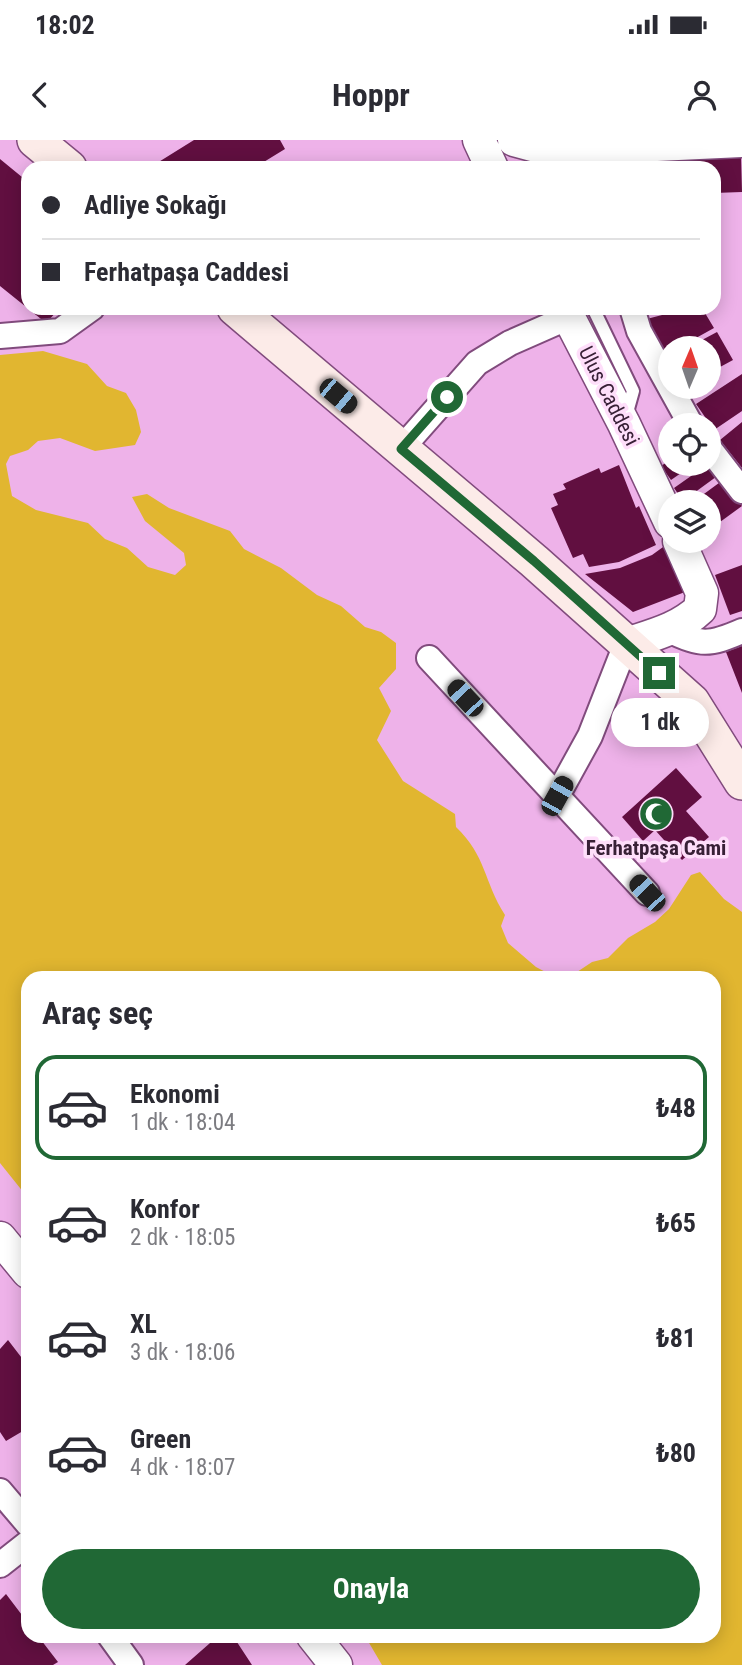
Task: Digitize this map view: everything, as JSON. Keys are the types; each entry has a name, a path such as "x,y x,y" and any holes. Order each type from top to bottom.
{"main road":[{"path":"243,315 692,702 742,782"}],"street":[{"path":"479,140 489,161"},
{"path":"514,140 551,150 600,153 742,141"},
{"path":"0,336 60,331 82,315"},
{"path":"401,449 477,363 567,315"},
{"name":"Ulus Caddesi","path":"577,315 658,496"},
{"path":"634,315 639,331 684,413"},
{"path":"721,464 742,491"},
{"path":"557,796 590,736 626,644 669,630 687,621 700,609 702,593 684,553"},
{"path":"669,630 693,643 709,643 742,631"},
{"path":"429,658 647,893"},
{"path":"0,1238 21,1264"},
{"path":"0,1491 21,1516"},
{"path":"0,1565 21,1548"},
{"path":"115,1643 131,1665"},
{"path":"318,1643 335,1665"}],"shaded area":[{"path":"43,351 87,364 107,386 126,393 136,410 141,432 135,445 95,451 60,438 38,441 28,450 10,456 6,464 12,496 36,510 88,523 105,539 127,548 148,567 175,575 186,565 184,553 145,521 132,497 147,494 169,508 230,531 244,549 281,568 317,595 341,606 365,627 381,632 396,643 396,669 379,688 391,711 377,740 403,781 455,814 456,827 474,848 505,915 501,926 508,943 544,971 21,971 21,1189 0,1163 0,355"},
{"path":"700,872 724,899 742,912 742,1665 382,1665 369,1643 721,1643 721,971 578,971 592,962 608,958 628,938 655,922 669,909 691,875"}],"building":[{"path":"194,140 280,140 285,149 265,161 160,161"},
{"path":"674,153 676,161 635,161"},
{"path":"741,153 742,192 721,193 721,161 683,161 682,156"},
{"path":"0,159 21,176 21,303 0,286"},
{"path":"36,315 53,315 46,323"},
{"path":"662,315 706,315 714,328 700,336 658,336 658,348 639,321"},
{"path":"721,339 733,360 721,366"},
{"path":"742,374 742,411 721,425 721,413 702,413 696,404 704,399 721,399 721,388"},
{"path":"742,422 742,468 721,441"},
{"path":"619,465 636,508 639,506 656,545 619,562 589,567 583,554 573,558 551,508 558,505 553,494 566,489 563,484 599,468 601,473"},
{"path":"691,476 717,476 698,490 674,488"},
{"path":"723,480 742,506 721,521 721,490 709,490"},
{"path":"658,551 658,553 673,553 685,592 633,612 585,574 620,568"},
{"path":"742,565 742,611 730,615 715,575"},
{"path":"742,646 742,693 726,652"},
{"name":"Ferhatpaşa Cami","path":"676,768 702,797 686,811 709,837 682,860 655,830 643,841 622,817"},
{"path":"8,1340 21,1357 21,1432 6,1441 0,1432 0,1349"},
{"path":"6,1594 21,1614 21,1643 43,1643 58,1662 53,1665 0,1665 0,1600"},
{"path":"210,1643 238,1643 252,1665 185,1665"}],"place":[{"name":"Ferhatpaşa Cami","path":"656,814"}],"route":[{"path":"447,397 401,449 534,561 659,673"}]}
